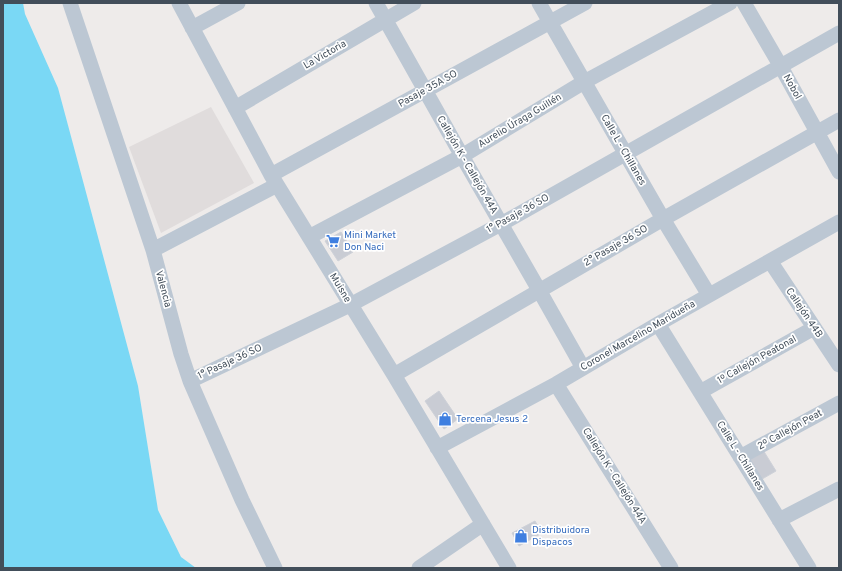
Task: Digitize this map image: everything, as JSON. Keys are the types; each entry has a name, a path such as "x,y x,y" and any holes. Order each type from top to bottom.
{"street":[{"name":"Valencia","path":"70,3 153,250 181,354 190,381 242,500 275,568"},
{"name":"Muisne","path":"179,3 274,180 394,375 509,568"},
{"path":"192,28 238,3"},
{"name":"Callejón K - Callejón 44A","path":"376,3 583,368"},
{"name":"La Victoria","path":"235,108 414,3"},
{"name":"Calle L - Chillanes","path":"539,3 708,295"},
{"name":"Pasaje 35A SO","path":"153,250 425,90 585,3"},
{"name":"Aurelio Úraga Guillén","path":"309,237 462,156 584,82 730,3"},
{"name":"Nobol","path":"744,3 839,172"},
{"name":"1° Pasaje 36 SO","path":"190,381 350,304 501,224 839,32"},
{"name":"2° Pasaje 36 SO","path":"394,375 539,290 839,120"},
{"name":"Coronel Marcelino Maridueña","path":"437,448 556,384 708,295 839,222"},
{"name":"Callejón 44B","path":"770,261 839,365"},
{"name":"Calle L - Chillanes","path":"658,324 809,568"},
{"name":"1º Callejón Peatonal","path":"700,392 814,328"},
{"name":"Callejón K - Callejón 44A","path":"556,384 671,568"},
{"name":"2º Callejón Peat","path":"740,457 839,403"},
{"path":"779,520 839,489"},
{"path":"419,568 483,524"}],"shaded area":[{"path":"211,107 254,183 161,233 129,147"}],"water":[{"path":"3,3 23,3 25,14 58,88 138,386 158,510 181,557 196,568 3,568"}],"building":[{"path":"341,232 353,252 338,261 325,241"},
{"path":"439,391 458,419 444,429 425,401"},
{"path":"763,450 776,471 757,482 744,462"},
{"path":"535,521 542,533 519,546 512,533"}],"place":[{"name":"Mini Market Don Naci","path":"333,241"},
{"name":"Tercena Jesus 2","path":"445,419"},
{"name":"Distribuidora Dispacos","path":"521,536"}]}
